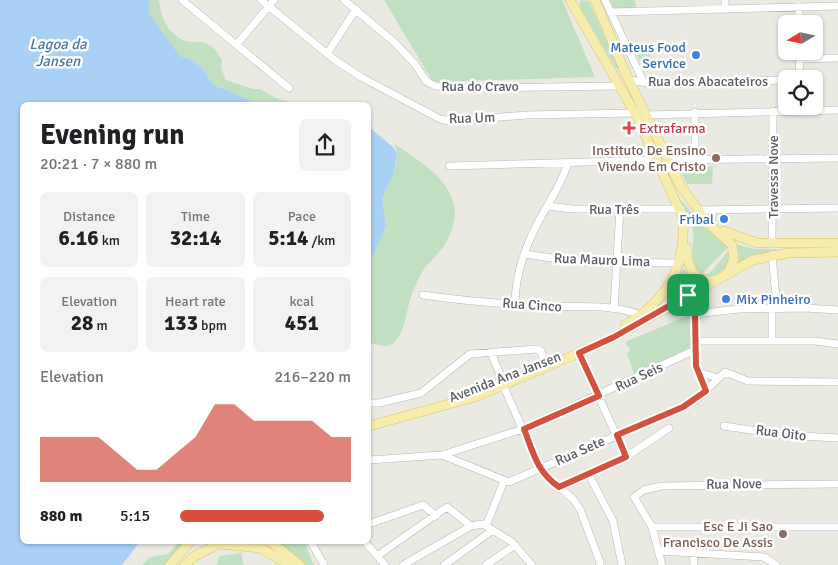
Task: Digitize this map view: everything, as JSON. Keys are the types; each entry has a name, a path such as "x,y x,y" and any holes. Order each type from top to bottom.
{"main road":[{"path":"570,0 577,16 594,40"},
{"path":"576,0 578,9 594,40 662,160 697,210 711,226 732,244 734,259 728,272"},
{"path":"598,1 629,80 646,115 682,212 687,232 687,257 690,270 702,279 716,280"},
{"path":"697,210 712,224 744,240 772,244 838,243"},
{"name":"Avenida Ana Jansen","path":"371,425 467,400 544,362 606,335 640,315 665,291 680,263 683,245 682,212"},
{"name":"Avenida Ana Jansen","path":"371,419 502,383 579,353 614,337 728,272 753,260 772,255 838,252"},
{"path":"170,565 188,544"},
{"path":"184,565 195,556 217,544"},
{"path":"227,544 260,548 290,565"},
{"path":"274,544 300,565"}],"street":[{"path":"182,0 238,44 289,88"},
{"name":"Rua Um","path":"261,0 327,54 361,77 446,120 527,115 635,113"},
{"path":"238,44 274,0"},
{"name":"Rua do Cravo","path":"344,0 394,42 415,64 426,81 436,86 470,88 620,86"},
{"path":"725,0 725,8"},
{"path":"598,1 610,12 643,81 635,92"},
{"path":"610,12 838,6"},
{"path":"799,7 799,15"},
{"path":"327,54 356,9"},
{"path":"823,57 838,58"},
{"name":"Rua dos Abacateiros","path":"629,80 648,83 778,80"},
{"path":"646,115 695,112 838,110"},
{"name":"Travessa Nove","path":"772,244 773,111"},
{"path":"694,160 695,112"},
{"path":"449,166 491,163 838,158"},
{"path":"515,304 516,281 525,254 563,180 568,163"},
{"name":"Rua Três","path":"548,206 572,209 682,212"},
{"path":"697,210 838,208"},
{"path":"614,308 620,209"},
{"path":"712,210 712,224"},
{"name":"Rua Mauro Lima","path":"525,254 569,261 680,263"},
{"path":"772,255 775,309 772,341"},
{"name":"Rua Cinco","path":"423,295 458,300 515,304 614,308 640,315"},
{"path":"688,295 695,314 695,350 698,372 706,391"},
{"path":"695,314 738,309 838,310"},
{"path":"696,341 815,341 838,344"},
{"path":"371,403 379,403 421,392 466,356 491,352 539,350 544,362"},
{"name":"Rua Seis","path":"442,455 524,429 695,350"},
{"path":"491,352 502,383 524,429 540,469 580,509 601,565"},
{"path":"579,353 626,457"},
{"path":"698,372 718,378 725,372 745,381 838,382"},
{"name":"Rua Sete","path":"504,481 511,481 683,407 706,391 718,378"},
{"name":"Rua Oito","path":"724,426 784,435 838,438"},
{"path":"559,487 626,457 669,428"},
{"path":"371,460 442,455 504,481 486,526"},
{"path":"589,475 612,521 622,565"},
{"name":"Rua Nove","path":"652,527 635,498 635,495 644,490 662,486 838,484"},
{"path":"371,523 423,505 436,516"},
{"path":"377,556 436,516 446,507 472,526"},
{"path":"403,565 478,524 486,526 515,545 530,564"},
{"path":"662,565 652,527 838,527"},
{"path":"444,565 493,530"},
{"path":"311,544 324,565"},
{"path":"367,544 385,565"},
{"path":"486,565 515,545"},
{"path":"659,551 764,557 776,565"},
{"path":"694,552 694,565"}],"green space":[{"path":"149,0 159,0 164,19 174,34 186,41 206,43 215,50 222,60 221,68 226,80 253,89 260,89 276,98 289,102 252,102 214,85 202,68 192,60 180,56 149,13"},
{"path":"384,0 562,0 595,77 433,82"},
{"path":"580,0 589,1 619,68 616,69 580,7"},
{"path":"610,0 635,0 636,8 614,9"},
{"path":"652,47 651,65 645,71 634,48"},
{"path":"395,144 421,162 443,182 450,194 454,208 454,222 446,243 420,276 411,295 404,325 398,338 391,345 385,346 371,343 371,260 386,226 382,199 395,169 397,154"},
{"path":"713,166 712,184 687,184 678,167"},
{"path":"681,200 704,227 727,244 727,248 703,273 694,265 692,255 693,230"},
{"path":"736,244 754,249 777,249 777,251 737,264 739,256"},
{"path":"730,249 727,267 716,275 708,275"},
{"path":"683,269 693,280 670,292 669,291"},
{"path":"690,315 693,346 634,374 627,354 630,350 625,342"},
{"path":"177,544 184,544 165,565 142,565 150,557 168,554"},
{"path":"279,544 305,544 314,565 306,565"},
{"path":"241,553 244,565 216,565 220,556"}],"water":[{"name":"Lagoa da Jansen","path":"0,0 149,0 149,13 180,56 192,60 202,68 214,85 252,102 20,102 20,544 138,544 122,565 0,565"},
{"path":"371,129 394,148 397,154 394,172 382,199 386,226 371,260"}],"place":[{"name":"Mateus Food Service","path":"696,55"},
{"name":"Extrafarma","path":"629,128"},
{"name":"Instituto De Ensino Vivendo Em Cristo","path":"716,158"},
{"name":"Fribal","path":"724,219"},
{"name":"Mix Pinheiro","path":"726,299"},
{"name":"Esc E Ji Sao Francisco De Assis","path":"783,534"}],"route":[{"path":"688,295 695,314 696,366 706,391 695,401 683,407 617,435 626,457 559,487 549,480 541,471 524,429 599,396 579,353 614,337 688,295"}]}
